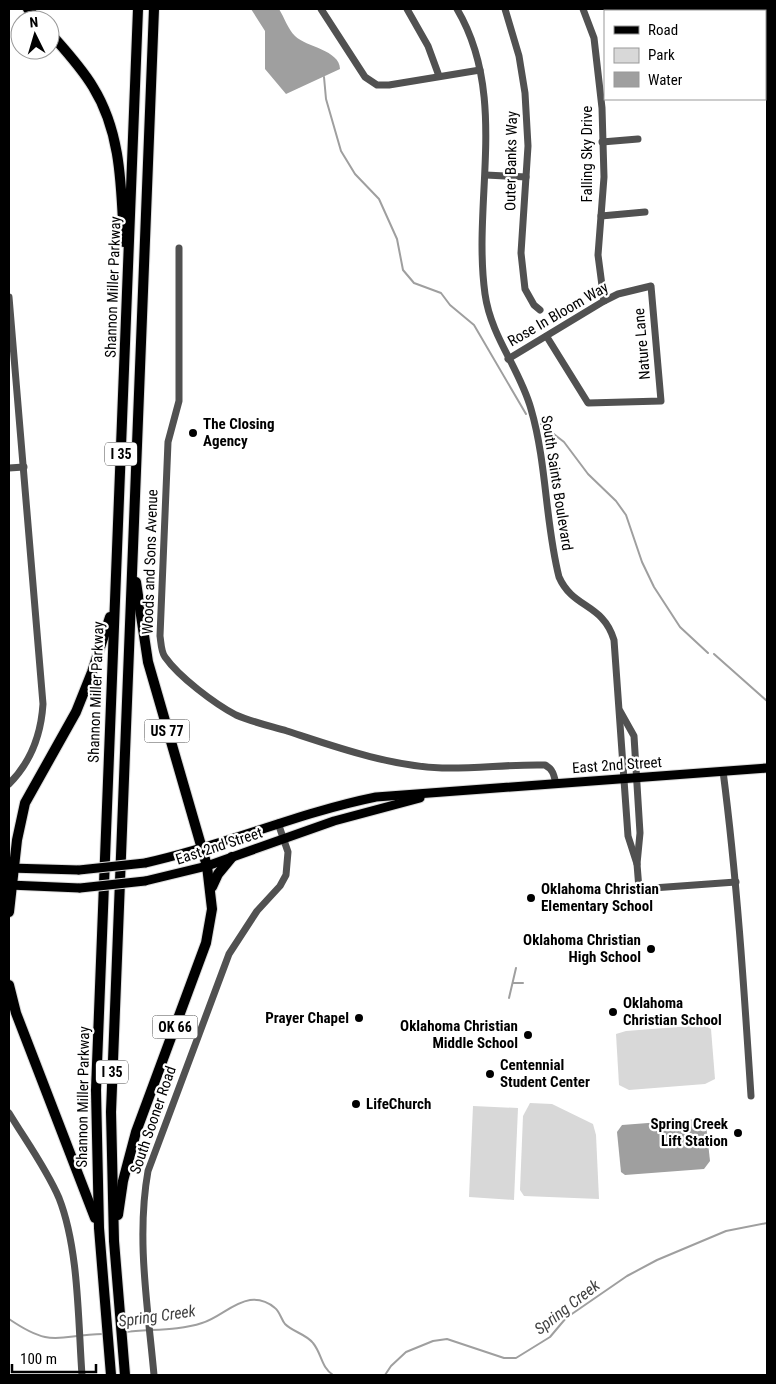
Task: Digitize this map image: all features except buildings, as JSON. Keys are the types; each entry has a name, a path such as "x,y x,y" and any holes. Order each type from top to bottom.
{"highway":[{"name":"Shannon Miller Parkway","path":"111,1375 99,1228 96,1090 138,9"},
{"name":"Shannon Miller Parkway","path":"124,1375 114,1241 111,1112 154,9"},
{"path":"60,45 93,86 112,127 120,168 127,304"},
{"name":"US 77","path":"132,544 139,612 148,662 207,866"},
{"path":"9,912 11,868 25,804 69,725 84,692 114,605"},
{"path":"9,852 17,840"},
{"name":"OK 66","path":"114,1241 123,1181 136,1132 206,943 212,909 211,890 218,874 232,857"},
{"path":"207,866 211,890"},
{"path":"9,985 16,1012 99,1228"}],"main road":[{"name":"East 2nd Street","path":"11,868 78,870 145,863 203,849 324,808 376,797 431,795 636,777 767,768"},
{"name":"East 2nd Street","path":"10,885 80,888 145,881 207,866 364,812 431,795"}],"street":[{"path":"321,9 365,77 377,85 480,70"},
{"path":"408,9 428,46 439,76"},
{"name":"South Saints Boulevard","path":"457,9 469,32 484,92 486,175 482,228 483,276 490,315 500,343 527,396 536,429 559,577 572,597 595,610 602,616 612,631 620,711 628,836 637,864"},
{"name":"Outer Banks Way","path":"505,9 519,56 525,93 528,146 521,253 525,289 534,305 540,310"},
{"name":"Falling Sky Drive","path":"583,9 594,38 601,67 604,177 598,255 604,301"},
{"path":"602,142 638,139"},
{"path":"486,175 526,177"},
{"path":"601,216 645,212"},
{"name":"Woods and Sons Avenue","path":"179,248 179,401 168,442 160,628 165,657 197,688 220,706 238,716 323,743 418,765 473,768 545,765 554,774 556,784"},
{"name":"Rose In Bloom Way","path":"508,359 604,301 618,294 651,286"},
{"name":"Nature Lane","path":"547,337 588,403 661,400 651,286"},
{"path":"9,298 43,704 38,737 24,767 9,784"},
{"path":"9,468 24,467"},
{"name":"South Saints Boulevard","path":"620,711 634,736 640,833 637,864 639,889 736,882"},
{"path":"723,771 736,882 751,1096"},
{"name":"South Sooner Road","path":"154,1375 142,1214 148,1171 229,954 248,923 284,880 288,869 288,852 278,823"},
{"path":"9,1113 51,1182 66,1218 72,1254 82,1375"}],"green space":[{"path":"704,1025 711,1029 715,1079 705,1084 629,1090 619,1085 616,1034 626,1031"},
{"path":"530,1103 552,1104 593,1124 596,1135 599,1199 524,1196 520,1190 523,1116"},
{"path":"473,1106 518,1108 514,1200 469,1197"}],"water":[{"path":"251,9 279,9 295,36 335,57 340,69 286,94 265,69 265,31"},
{"path":"700,1119 706,1124 710,1161 704,1169 625,1175 621,1172 617,1132 622,1125"}],"waterway":[{"path":"766,55 767,59"},
{"path":"324,77 326,99 341,151 355,174 379,199 397,239 403,270 414,283 441,293 450,305 474,325 526,414"},
{"path":"541,424 564,442 588,474 616,501 626,515 642,562 654,587 680,627 708,653"},
{"path":"714,654 767,701"},
{"path":"509,998 516,968"},
{"path":"513,983 523,983"},
{"name":"Spring Creek","path":"385,1375 391,1366 406,1352 433,1341 447,1339 504,1358 516,1358 550,1337 566,1318 627,1276 657,1260 726,1231 767,1223"},
{"name":"Spring Creek","path":"125,1332 193,1326 208,1321 243,1302 250,1300 260,1301 275,1308 285,1324 310,1340 316,1347 326,1368 333,1375"},
{"name":"Spring Creek","path":"9,1319 36,1334 46,1337 65,1338 103,1334"}],"place":[{"name":"The Closing Agency","path":"193,433"},
{"name":"Oklahoma Christian Elementary School","path":"531,898"},
{"name":"Oklahoma Christian High School","path":"651,949"},
{"name":"Oklahoma Christian School","path":"613,1012"},
{"name":"Prayer Chapel","path":"359,1018"},
{"name":"Oklahoma Christian Middle School","path":"528,1035"},
{"name":"Centennial Student Center","path":"490,1074"},
{"name":"LifeChurch","path":"356,1104"},
{"name":"Spring Creek Lift Station","path":"738,1133"}]}
